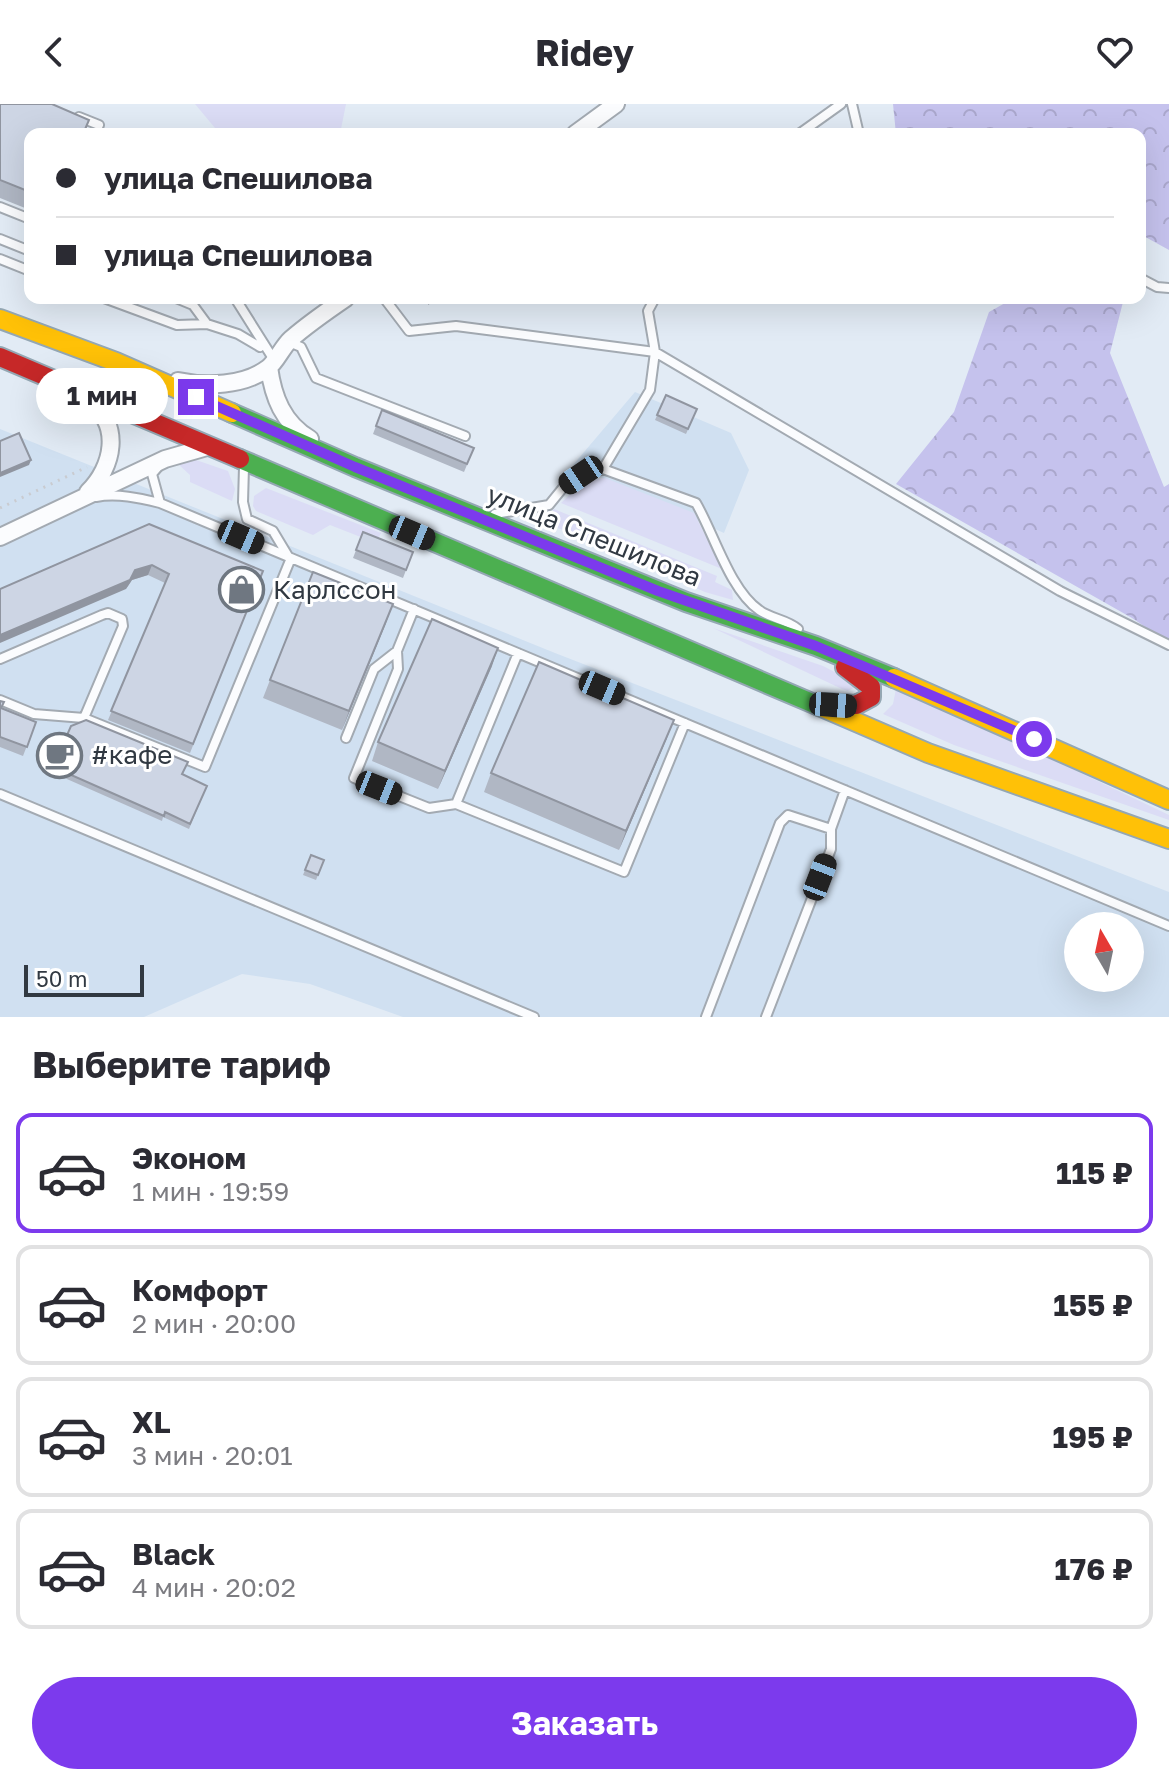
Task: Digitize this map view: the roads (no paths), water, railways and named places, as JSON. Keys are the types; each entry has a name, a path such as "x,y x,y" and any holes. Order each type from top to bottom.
{"main road":[{"name":"улица Спешилова","path":"0,319 116,362 355,467 686,602 816,646 953,703 1169,800"},
{"path":"0,357 928,753 1169,839"},
{"path":"790,695 833,705 854,706 866,703 871,697 871,687 863,679 816,646"}],"street":[{"path":"583,128 616,104"},
{"path":"116,362 164,379 197,385 224,384 249,377 271,364 289,341 338,304"},
{"path":"271,364 272,392 283,415 303,435 355,467"},
{"path":"35,371 93,405 103,416 111,433 111,452 99,481 74,502"},
{"path":"0,537 165,459 207,447"}],"lane":[{"path":"807,128 841,104"},
{"path":"852,104 858,128"},
{"path":"74,114 99,125 98,128"},
{"path":"0,207 24,217"},
{"path":"0,239 24,249"},
{"path":"0,259 24,269"},
{"path":"1146,281 1157,287 1169,288"},
{"path":"120,304 177,325 207,324 238,334 260,347"},
{"path":"191,304 207,324"},
{"path":"238,304 271,364"},
{"path":"389,304 409,331 456,326 655,352 1060,591 1169,645"},
{"path":"459,509 494,514 549,505 573,480 603,469 650,390 655,352 648,311 652,304"},
{"path":"289,341 301,347 316,378 465,436"},
{"path":"0,365 35,371"},
{"path":"160,503 152,474 165,459"},
{"path":"244,463 243,502 247,519 273,531 289,557"},
{"path":"603,469 696,503 712,530 732,579 745,596 759,610 791,623 816,646"},
{"path":"74,502 105,495 160,503 1169,926"},
{"path":"0,700 34,714 84,718 205,767 289,557"},
{"path":"414,609 397,651 398,669 354,778 429,808 456,804 624,872 685,723"},
{"path":"0,659 102,615 108,613 120,617 123,626 84,718"},
{"path":"346,738 374,669 397,651"},
{"path":"456,804 518,653"},
{"path":"766,1017 831,849 831,829 845,790"},
{"path":"0,794 534,1017"},
{"path":"706,1017 780,823 788,815 796,815 831,829"}],"place":[{"name":"Карлссон","path":"242,590"},
{"name":"#кафе","path":"60,755"}]}
